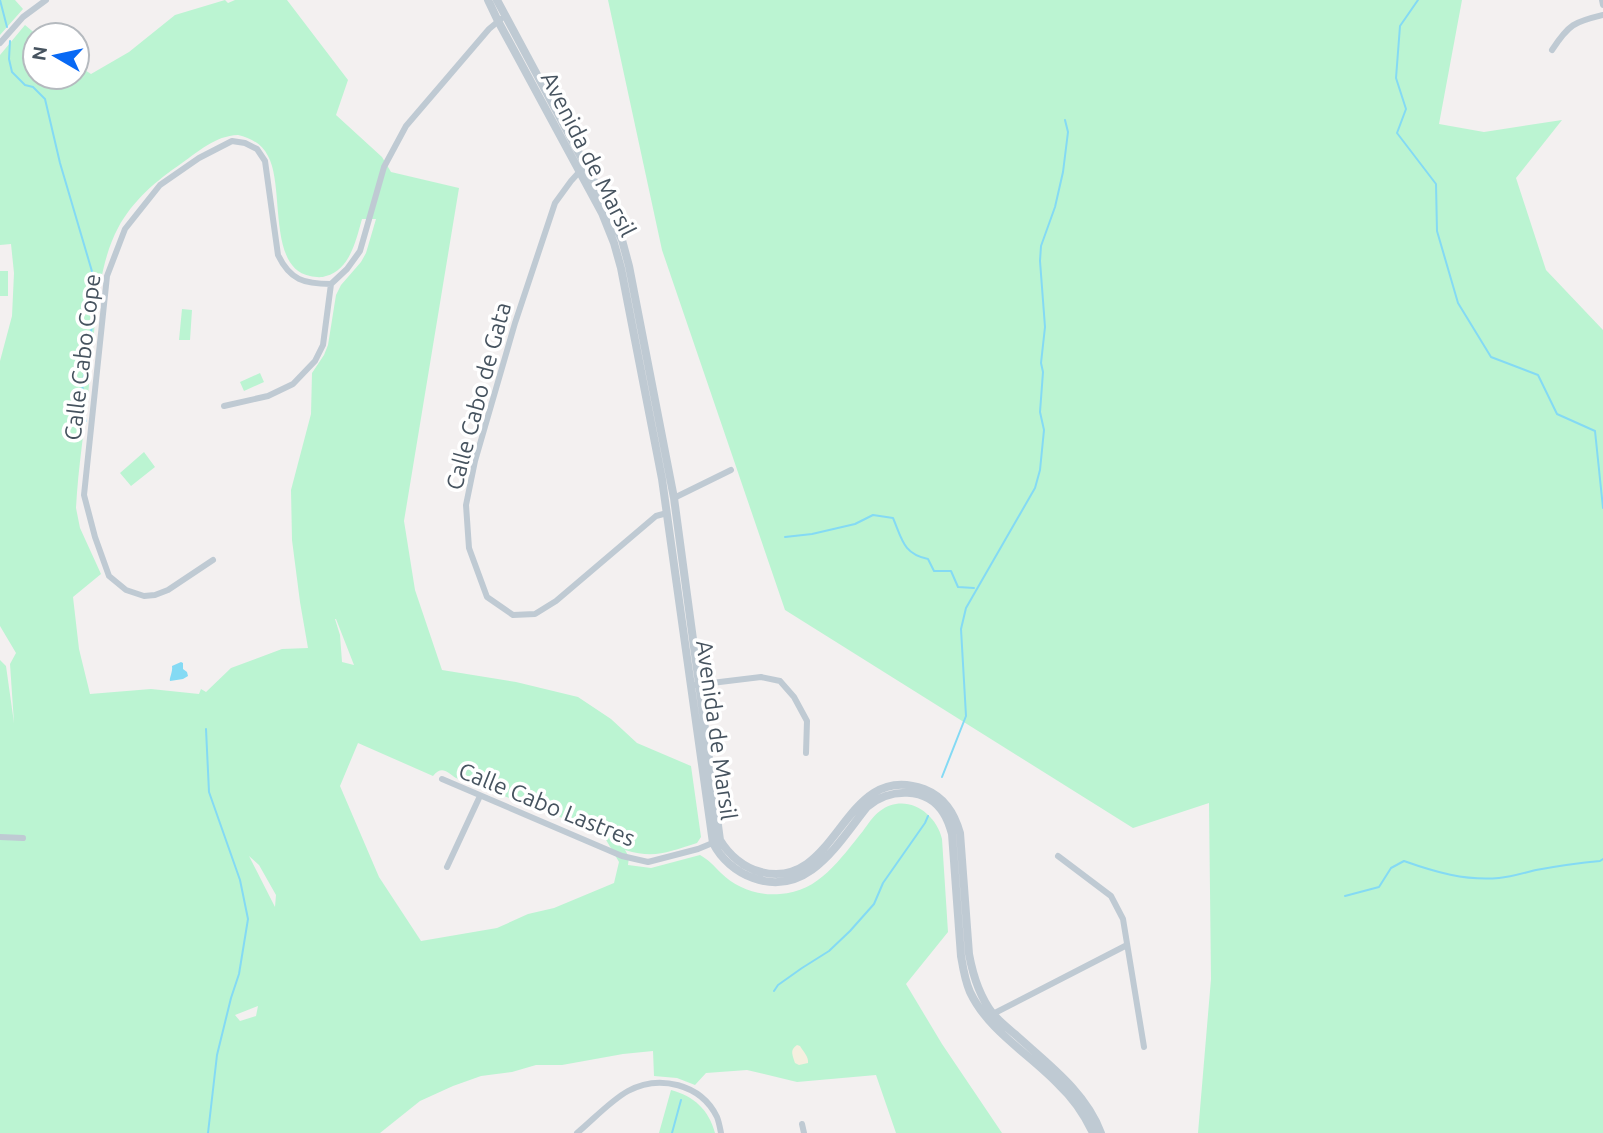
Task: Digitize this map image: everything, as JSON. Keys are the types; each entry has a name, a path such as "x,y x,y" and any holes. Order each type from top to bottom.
{"street":[{"path":"0,43 23,16 46,0"},
{"name":"Avenida de Marsil","path":"488,0 501,18 622,240 674,498 717,841 745,866 768,874 780,874 806,866 820,854 861,802 882,788 907,785 926,790 944,801 957,821 960,833 969,954 977,988 989,1015 1060,1085 1093,1133"},
{"name":"Avenida de Marsil","path":"496,0 501,18"},
{"path":"1602,0 1603,5"},
{"path":"1552,50 1576,22 1603,15"},
{"path":"224,406 268,396 293,384 315,361 323,345 331,284 347,269 360,251 384,167 406,126 501,18"},
{"name":"Calle Cabo Cope","path":"213,560 168,590 144,596 126,590 109,576 92,526 84,495 107,276 125,229 160,185 199,158 232,141 245,142 257,149 265,161 278,255 282,263 287,271 298,279 314,284 331,284"},
{"name":"Avenida de Marsil","path":"583,168 614,243 621,268 663,479 696,685"},
{"name":"Calle Cabo de Gata","path":"583,168 555,203 511,335 475,461 466,505 469,548 487,597 513,615 535,614 556,601 656,516 667,513"},
{"path":"674,498 731,470"},
{"path":"696,685 761,677 779,681 794,697 807,721 806,753"},
{"name":"Calle Cabo Lastres","path":"442,779 622,856 648,862 698,849 717,841"},
{"path":"447,867 480,796"},
{"path":"0,837 23,838"},
{"path":"1058,856 1111,896 1123,919 1144,1047"},
{"path":"989,1015 1127,945"},
{"name":"Avenida de Marsil","path":"989,1015 1066,1080 1090,1111 1101,1133"},
{"path":"577,1133 626,1092 642,1085 661,1082 693,1090 706,1101 717,1117 722,1133"},
{"path":"802,1124 804,1133"}],"green space":[{"path":"0,0 15,0 23,9 0,35"},
{"path":"225,0 228,3 235,0 287,0 348,80 336,115 382,157 391,172 459,188 404,521 415,590 442,670 516,682 578,697 611,719 637,743 691,766 701,837 697,843 661,853 645,854 625,850 629,857 628,865 651,868 700,855 733,883 748,890 764,894 794,892 817,881 828,872 880,811 890,806 909,804 926,813 939,829 942,839 948,932 906,984 942,1044 1002,1133 896,1133 876,1075 797,1082 747,1070 706,1073 695,1085 677,1078 654,1076 653,1051 562,1065 536,1065 512,1072 481,1076 420,1101 380,1133 0,1133 0,660 6,666 14,723 10,664 16,653 0,626 0,361 12,316 14,273 11,244 0,245 0,55 21,30 21,91 91,91 91,74 129,52 175,15","holes":["238,135 252,140 263,148 268,156 276,186 282,242 288,258 297,270 316,277 334,273 351,253 362,219 376,219 366,253 336,295 328,345 312,373 311,414 291,490 292,540 308,648 282,649 231,668 206,692 201,689 199,694 151,689 90,694 79,649 73,597 101,574 80,528 76,508 97,304 110,245 131,209 163,177 215,141","336,619 354,665 342,662 340,635","358,743 433,776 444,771 456,778 602,833 619,862 614,883 497,928 421,941 379,877 340,786","249,856 259,865 276,895 275,907","258,1006 256,1016 240,1021 235,1015"]},
{"path":"608,0 1462,0 1439,124 1484,132 1562,120 1516,178 1546,270 1603,330 1603,1133 1198,1133 1211,979 1209,803 1133,828 785,610 662,250"},
{"path":"0,271 8,271 8,296 0,296"},
{"path":"182,309 192,310 190,340 179,340"},
{"path":"260,373 264,382 244,391 240,382"},
{"path":"144,452 155,467 131,486 120,473"},
{"path":"671,1090 687,1096 699,1105 709,1117 715,1133 659,1133"}],"sand":[{"path":"797,1045 806,1054 808,1063 795,1063 792,1051"}],"water":[{"path":"181,662 188,676 170,681 172,666"}],"waterway":[{"path":"0,0 7,27"},
{"path":"1418,0 1400,26 1396,78 1406,109 1397,133 1436,184 1437,231 1458,303 1491,357 1538,375 1557,414 1595,431 1603,508"},
{"path":"10,41 9,59 12,72 45,99 60,163 96,285 82,391 86,421"},
{"path":"942,777 966,716 961,629 966,608 1035,488 1040,470 1044,430 1040,412 1043,372 1041,363 1045,327 1041,246 1055,207 1063,172 1068,132 1065,120"},
{"path":"785,537 855,524 873,515 893,518 908,549 928,559 934,571 951,571 958,587 974,588"},
{"path":"206,729 209,792 240,880 248,919 239,974 217,1055 208,1133"},
{"path":"774,991 778,985 829,951 874,904 883,883 928,816"},
{"path":"1345,896 1379,887 1391,868 1404,861 1450,875 1486,879 1603,859"},
{"path":"672,1133 681,1100"}]}
